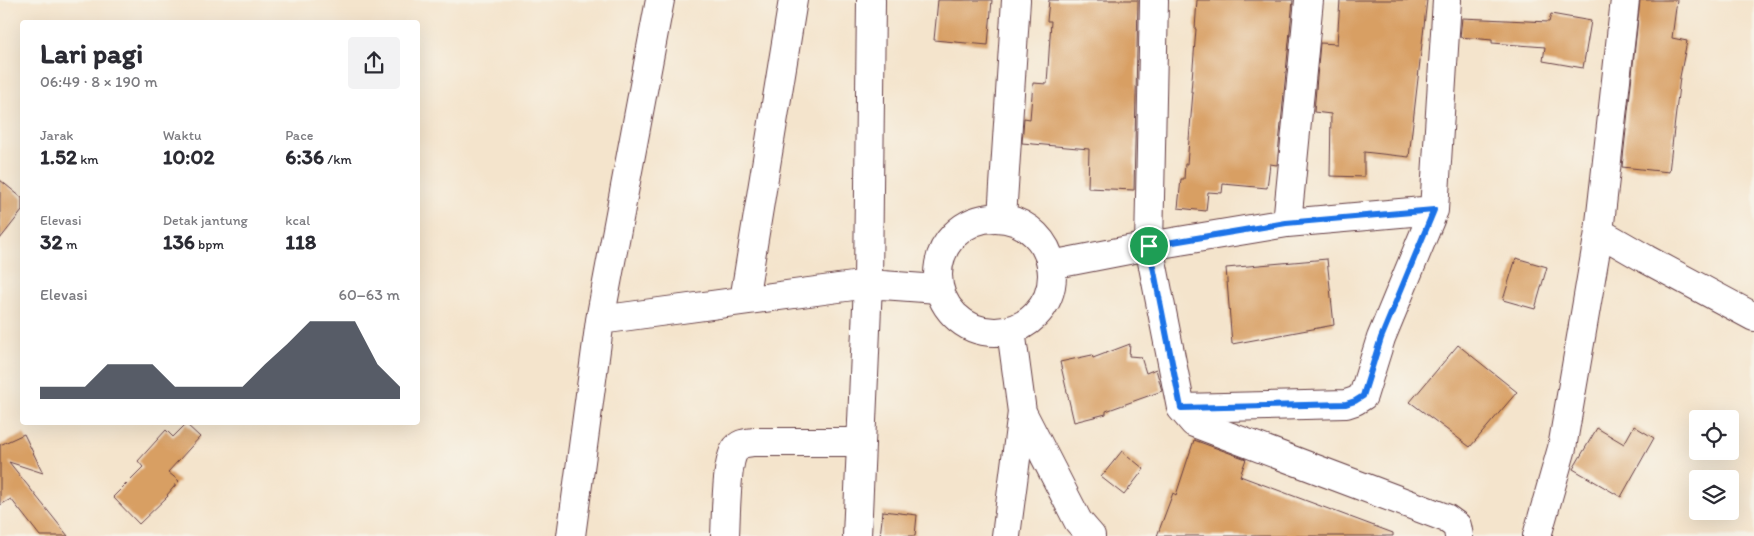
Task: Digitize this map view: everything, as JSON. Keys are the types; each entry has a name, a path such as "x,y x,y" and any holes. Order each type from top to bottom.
{"street":[{"path":"571,536 600,320 660,0"},
{"path":"744,300 793,0"},
{"path":"857,536 868,284 871,0"},
{"path":"1002,217 1016,0"},
{"path":"1154,0 1149,246 1181,408 1194,423 1446,518 1457,526 1459,536"},
{"path":"1286,223 1309,0"},
{"path":"1181,408 1346,404 1363,396 1381,338 1434,210 1448,0"},
{"path":"1537,536 1562,448 1599,232 1625,0"},
{"path":"1051,265 1286,223 1434,210"},
{"path":"1002,217 1020,222 1034,233 1045,248 1051,265 1051,286 1043,305 1030,321 1011,330 988,332 966,326 948,310 938,289 938,262 951,237 974,221 1002,217"},
{"path":"1599,232 1754,317"},
{"path":"600,320 868,284 938,289"},
{"path":"1006,536 1022,412 1011,330"},
{"path":"1022,412 1078,521 1091,536"},
{"path":"725,536 730,463 735,450 741,444 753,442 861,442"}],"building":[{"path":"938,0 992,0 988,45 934,40"},
{"path":"1049,0 1138,0 1134,190 1088,188 1089,149 1022,143 1024,118 1030,119 1033,83 1047,84 1051,21 1047,21"},
{"path":"1197,0 1293,0 1277,165 1270,164 1267,188 1223,184 1222,193 1208,192 1206,211 1178,208 1181,179 1184,179 1185,164 1187,164 1193,92 1191,92"},
{"path":"1340,0 1427,0 1409,157 1364,152 1364,177 1330,176 1331,114 1314,112 1320,43 1337,44"},
{"path":"1640,0 1677,0 1672,38 1687,41 1680,77 1669,172 1622,167"},
{"path":"1551,14 1591,21 1583,68 1543,61 1545,47 1492,43 1492,40 1460,37 1462,18 1549,22"},
{"path":"0,180 20,196 20,214 0,239"},
{"path":"1516,258 1547,267 1535,309 1503,300"},
{"path":"1327,259 1334,325 1232,344 1226,268"},
{"path":"1130,344 1129,356 1141,357 1146,373 1156,369 1162,391 1106,411 1106,414 1074,422 1060,362 1092,355 1093,358"},
{"path":"1458,345 1517,392 1470,447 1410,402"},
{"path":"187,425 200,437 168,472 179,481 168,496 139,524 113,497 143,467 138,461 166,430 173,437"},
{"path":"1634,426 1654,438 1621,497 1573,469 1597,428 1624,444"},
{"path":"24,434 43,473 9,462 68,536 40,536 11,499 0,505 0,445"},
{"path":"1194,440 1246,459 1240,476 1393,533 1393,536 1157,536 1173,493 1176,495"},
{"path":"1122,451 1144,469 1124,495 1101,477"},
{"path":"883,511 917,515 915,536 880,536"}],"route":[{"path":"1434,210 1381,338 1363,396 1346,404 1181,408 1149,246 1286,223 1434,210"}]}
